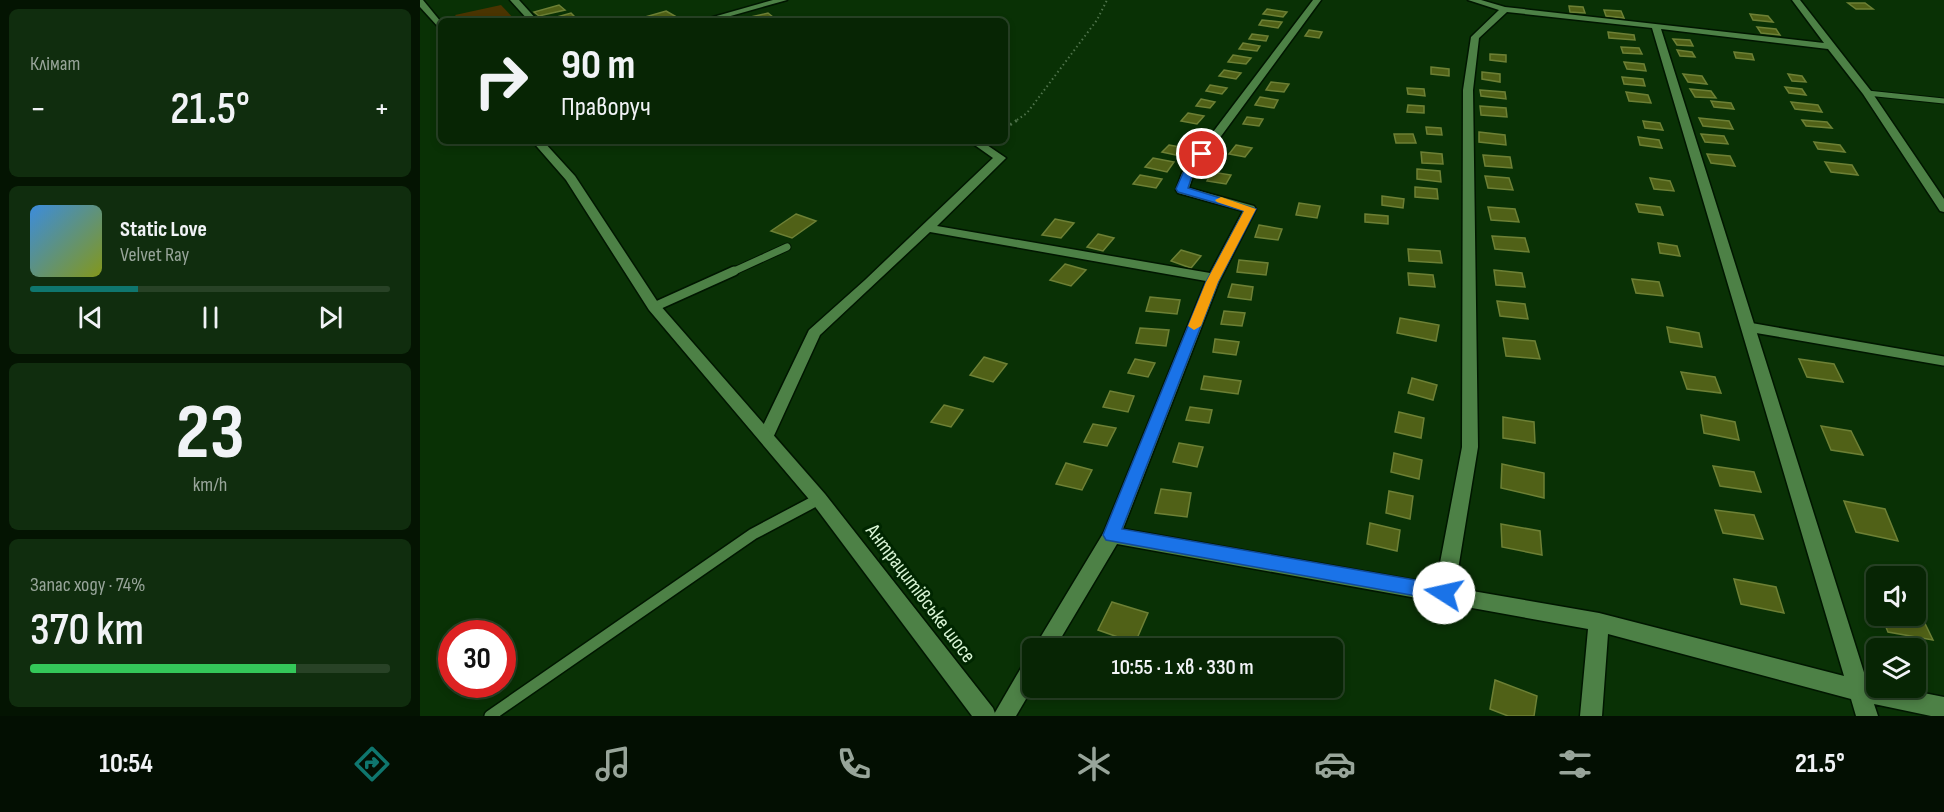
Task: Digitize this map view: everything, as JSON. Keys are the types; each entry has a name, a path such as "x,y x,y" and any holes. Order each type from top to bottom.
{"street":[{"path":"514,0 531,18"},
{"path":"714,18 783,0"},
{"path":"1050,638 1112,535 1214,278 1251,209 1182,189 1188,173 1317,0"},
{"path":"1472,0 1505,9 1830,46"},
{"path":"1796,0 1867,93 1944,208"},
{"path":"420,2 438,23"},
{"path":"1444,593 1470,447 1468,90 1474,37 1505,9"},
{"path":"1656,27 1867,716"},
{"name":"Антрацитівське шосе","path":"543,144 571,178 654,307 819,499 985,716"},
{"path":"766,436 814,333 1000,158 979,144"},
{"path":"928,228 1214,278"},
{"path":"1112,535 1599,622 1860,690 1944,708"},
{"path":"1592,716 1599,622"},
{"path":"1004,716 1022,685"}],"lane":[{"path":"1867,93 1944,101"},
{"path":"654,307 787,247"},
{"path":"1748,327 1944,361"},
{"path":"490,716 753,534 819,499"}],"path":[{"path":"1008,126 1027,113 1097,20 1107,0"}],"shaded area":[{"path":"501,5 513,18 458,18 455,15"}],"building":[{"path":"1848,3 1865,3 1873,9 1856,9"},
{"path":"559,5 565,10 539,16 534,12"},
{"path":"1569,6 1583,7 1585,13 1570,12"},
{"path":"1267,9 1287,12 1283,17 1263,14"},
{"path":"1604,10 1621,11 1624,18 1606,16"},
{"path":"666,11 675,16 669,18 645,17"},
{"path":"571,13 576,18 553,18"},
{"path":"768,13 773,17 752,18"},
{"path":"1750,14 1768,16 1773,22 1753,20"},
{"path":"1262,20 1282,22 1278,28 1259,25"},
{"path":"1757,27 1776,29 1780,35 1761,33"},
{"path":"1309,30 1322,32 1319,38 1305,36"},
{"path":"1608,32 1634,35 1635,40 1609,38"},
{"path":"1252,34 1268,36 1266,41 1249,39"},
{"path":"1673,39 1690,40 1693,46 1677,45"},
{"path":"1243,43 1260,46 1257,51 1239,49"},
{"path":"1621,47 1639,48 1642,54 1623,53"},
{"path":"1677,50 1692,52 1695,57 1680,56"},
{"path":"1734,52 1752,54 1754,60 1736,58"},
{"path":"1490,54 1506,55 1506,62 1490,60"},
{"path":"1233,55 1251,58 1246,64 1228,62"},
{"path":"1624,62 1644,64 1646,71 1627,69"},
{"path":"1431,67 1449,69 1449,76 1431,74"},
{"path":"1224,70 1241,73 1236,79 1219,76"},
{"path":"1482,72 1500,74 1500,82 1482,79"},
{"path":"1683,74 1702,76 1707,84 1688,82"},
{"path":"1788,74 1802,76 1806,82 1792,81"},
{"path":"1622,77 1643,79 1645,86 1624,84"},
{"path":"1271,82 1289,84 1284,92 1266,90"},
{"path":"1210,85 1227,88 1222,94 1206,91"},
{"path":"1785,87 1802,89 1806,95 1789,93"},
{"path":"1407,88 1424,89 1425,96 1408,94"},
{"path":"1690,89 1711,91 1716,98 1695,97"},
{"path":"1480,90 1505,92 1506,99 1481,96"},
{"path":"1626,92 1648,95 1651,103 1629,101"},
{"path":"1260,97 1278,100 1274,108 1255,105"},
{"path":"1201,99 1215,102 1210,108 1196,106"},
{"path":"1711,101 1731,103 1734,109 1714,107"},
{"path":"1791,102 1818,105 1822,112 1795,109"},
{"path":"1408,105 1424,106 1424,113 1407,112"},
{"path":"1480,106 1506,108 1507,117 1481,115"},
{"path":"1188,113 1204,116 1197,124 1181,121"},
{"path":"1247,117 1263,119 1259,126 1243,124"},
{"path":"1699,118 1729,121 1733,129 1703,126"},
{"path":"1802,120 1827,122 1832,128 1806,126"},
{"path":"1643,121 1660,123 1663,130 1645,128"},
{"path":"1426,127 1441,128 1442,135 1427,134"},
{"path":"1479,132 1505,135 1506,145 1479,142"},
{"path":"1394,134 1413,134 1416,143 1396,143"},
{"path":"1701,134 1724,136 1728,144 1705,142"},
{"path":"1638,137 1659,140 1662,148 1640,145"},
{"path":"1814,142 1840,145 1845,152 1818,149"},
{"path":"1169,145 1186,148 1180,156 1162,152"},
{"path":"1236,145 1252,148 1245,157 1229,154"},
{"path":"1421,152 1442,154 1443,164 1422,163"},
{"path":"1707,154 1730,156 1735,166 1711,163"},
{"path":"1483,155 1510,157 1512,168 1485,166"},
{"path":"1153,158 1174,162 1167,172 1145,167"},
{"path":"1825,162 1852,165 1858,175 1831,172"},
{"path":"1417,169 1440,171 1441,182 1417,179"},
{"path":"1212,172 1231,175 1226,184 1207,181"},
{"path":"1140,175 1162,179 1156,188 1133,184"},
{"path":"1485,176 1509,178 1513,190 1488,188"},
{"path":"1650,178 1670,181 1674,191 1654,189"},
{"path":"1415,187 1437,189 1438,199 1415,197"},
{"path":"1382,196 1404,199 1403,208 1382,205"},
{"path":"1299,203 1320,206 1317,218 1296,215"},
{"path":"1636,204 1660,207 1663,215 1639,212"},
{"path":"1488,207 1515,209 1519,222 1491,220"},
{"path":"796,214 816,221 792,238 771,231"},
{"path":"1365,214 1388,216 1388,224 1365,222"},
{"path":"1055,219 1074,223 1061,238 1042,235"},
{"path":"1259,225 1282,229 1278,240 1255,237"},
{"path":"1098,234 1114,238 1103,251 1087,247"},
{"path":"1492,236 1525,238 1529,252 1495,249"},
{"path":"1658,243 1677,246 1680,256 1660,253"},
{"path":"1408,249 1440,251 1442,263 1409,261"},
{"path":"1181,250 1201,256 1191,268 1171,261"},
{"path":"1239,260 1268,263 1266,275 1237,272"},
{"path":"1065,264 1086,270 1071,286 1050,280"},
{"path":"1494,270 1522,273 1525,287 1496,285"},
{"path":"1408,273 1433,275 1435,287 1409,285"},
{"path":"1632,279 1659,282 1663,296 1636,293"},
{"path":"1232,284 1253,287 1251,300 1228,297"},
{"path":"1150,297 1180,300 1177,314 1146,311"},
{"path":"1497,301 1525,304 1528,319 1500,316"},
{"path":"1224,311 1245,313 1242,326 1221,324"},
{"path":"1400,318 1439,325 1436,341 1397,333"},
{"path":"1667,327 1699,333 1702,347 1670,342"},
{"path":"1140,328 1169,330 1166,346 1136,343"},
{"path":"1503,338 1535,341 1540,359 1506,356"},
{"path":"1215,339 1239,342 1236,355 1213,352"},
{"path":"984,357 1007,364 993,382 970,375"},
{"path":"1135,359 1155,363 1148,377 1128,373"},
{"path":"1799,359 1834,364 1843,382 1807,377"},
{"path":"1681,372 1715,377 1721,393 1687,389"},
{"path":"1204,376 1241,381 1238,394 1201,389"},
{"path":"1412,378 1437,385 1433,400 1408,393"},
{"path":"1110,391 1134,396 1128,412 1103,407"},
{"path":"944,405 963,410 951,427 931,422"},
{"path":"1190,407 1212,410 1209,423 1186,420"},
{"path":"1399,412 1424,418 1421,438 1395,432"},
{"path":"1701,415 1735,422 1739,440 1704,433"},
{"path":"1503,417 1534,422 1535,443 1503,438"},
{"path":"1093,424 1116,428 1107,446 1084,442"},
{"path":"1821,426 1851,431 1863,455 1831,450"},
{"path":"1179,443 1203,447 1197,467 1173,462"},
{"path":"1394,453 1422,460 1419,479 1391,472"},
{"path":"1066,463 1092,470 1082,490 1056,484"},
{"path":"1502,464 1544,473 1544,498 1501,488"},
{"path":"1713,466 1754,472 1761,492 1720,486"},
{"path":"1161,489 1191,493 1187,517 1155,513"},
{"path":"1389,491 1413,496 1410,519 1386,513"},
{"path":"1844,501 1885,509 1898,541 1856,532"},
{"path":"1715,510 1754,515 1763,539 1723,533"},
{"path":"1370,523 1400,530 1397,551 1367,544"},
{"path":"1501,524 1540,531 1542,555 1502,547"},
{"path":"1734,579 1776,587 1784,613 1741,604"},
{"path":"1112,602 1148,613 1137,638 1121,638 1098,630"},
{"path":"1886,626 1926,626 1933,640 1926,638 1888,632"},
{"path":"1495,680 1537,696 1534,716 1508,716 1490,709"}],"slow traffic":[{"path":"1194,326 1212,282 1251,209 1221,200"}],"route":[{"path":"1202,154 1188,173 1182,189 1251,209 1212,282 1112,535 1444,593"}]}
